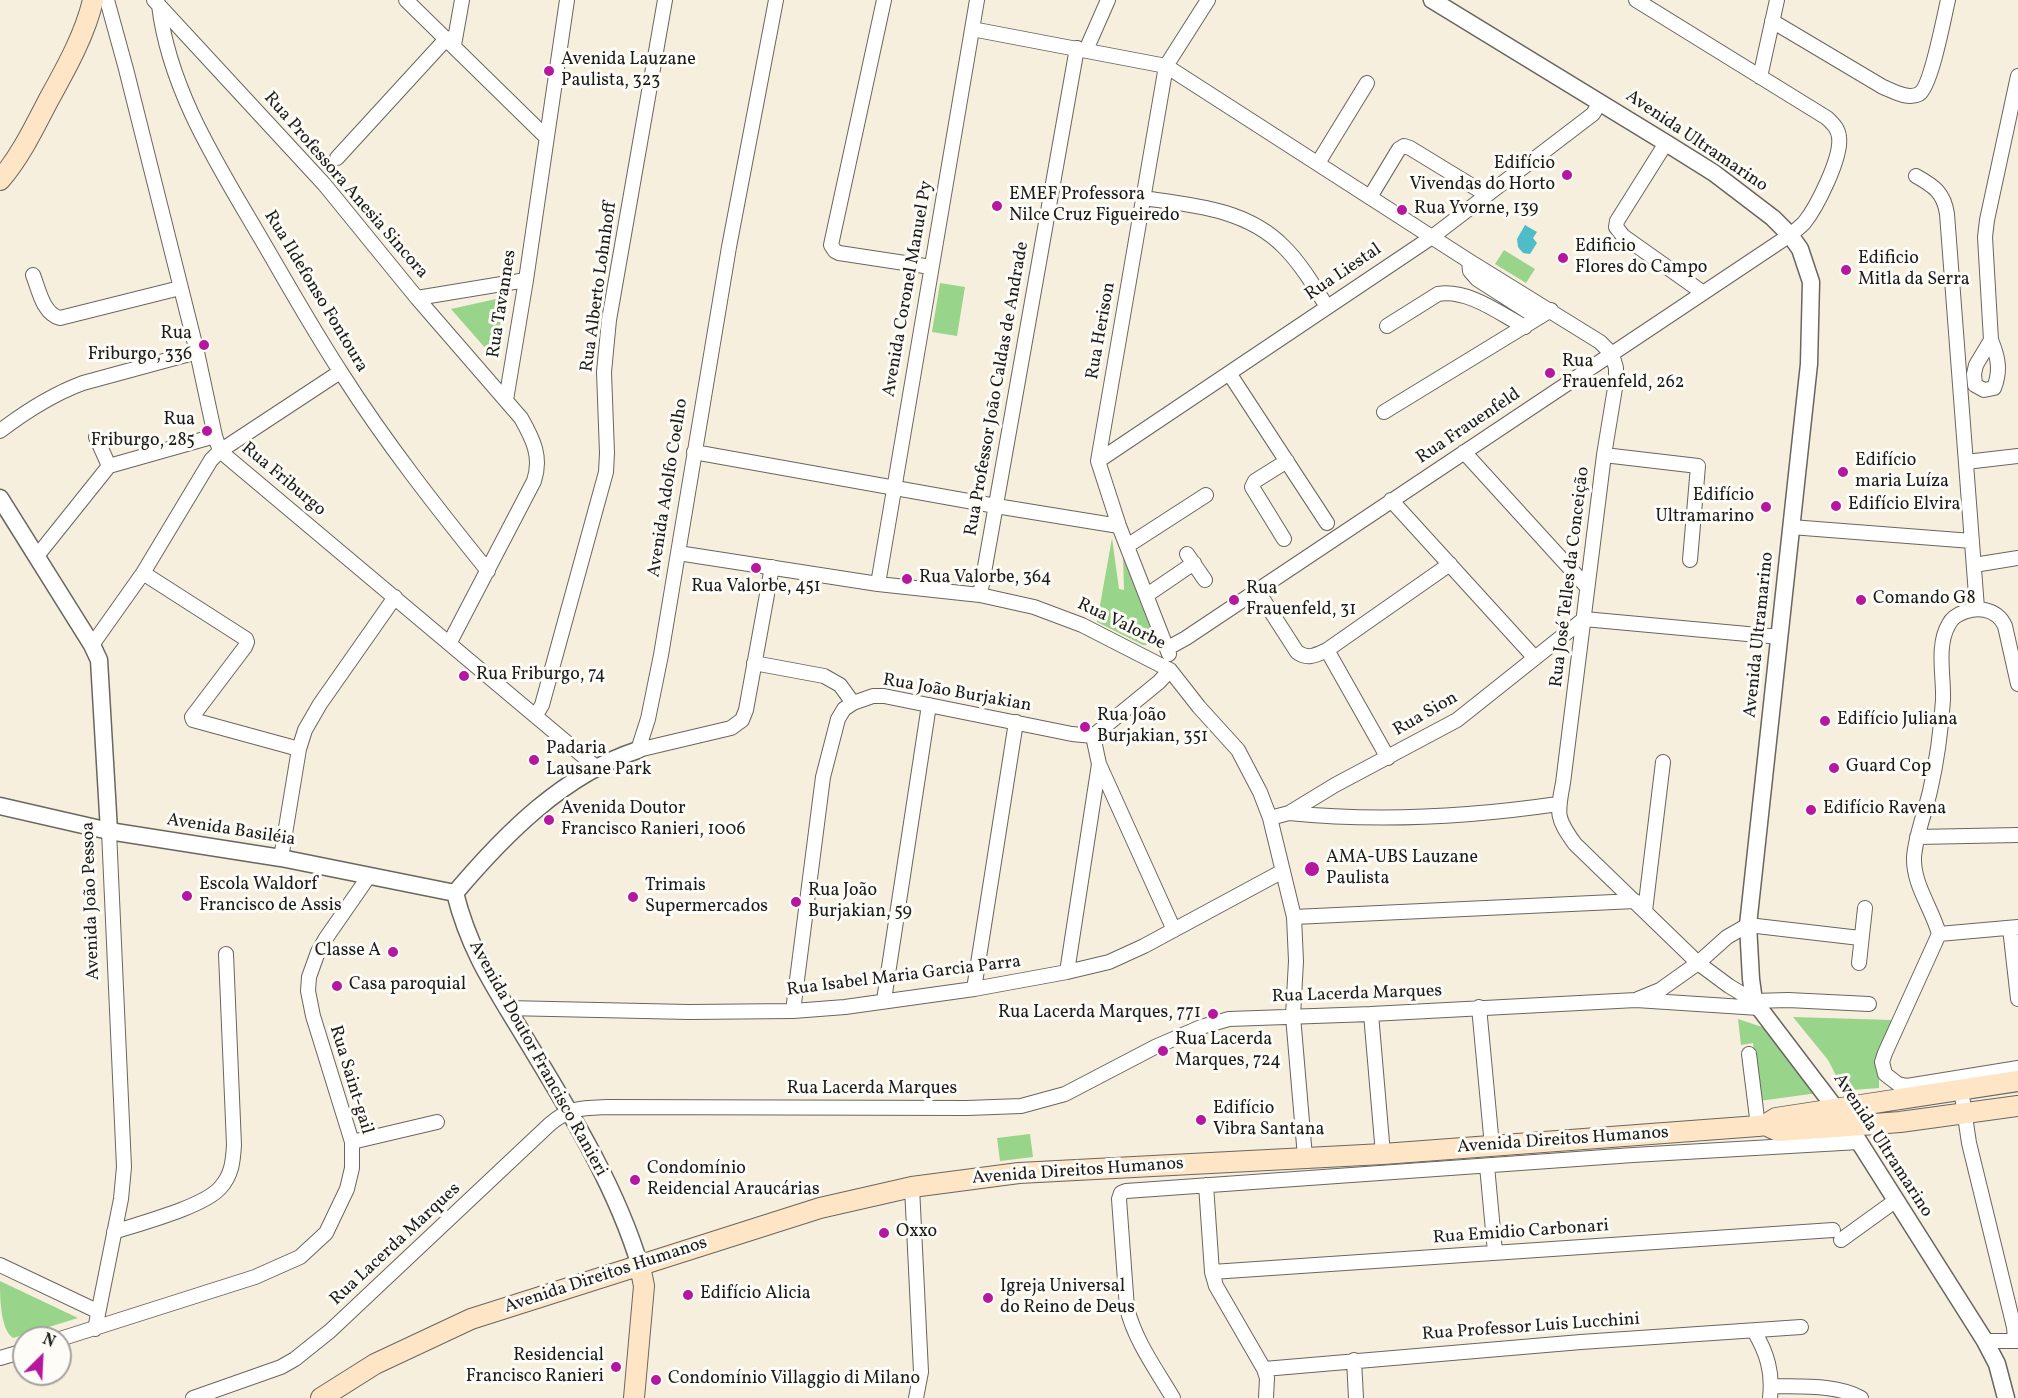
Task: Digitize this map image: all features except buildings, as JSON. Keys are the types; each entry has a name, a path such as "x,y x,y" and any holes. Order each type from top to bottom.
{"main road":[{"path":"0,180 16,160 61,77 82,32 93,0"},
{"name":"Avenida Direitos Humanos","path":"1762,1126 1776,1118 2018,1081"},
{"name":"Avenida Direitos Humanos","path":"321,1398 375,1364 471,1319 827,1206 912,1187 1019,1173 1383,1154 1762,1126 1778,1131 1854,1134 2018,1106"},
{"name":"Avenida Doutor Francisco Ranieri","path":"634,1398 644,1286 640,1266"}],"street":[{"name":"Rua Friburgo","path":"107,0 121,48 220,451 596,767"},
{"path":"406,0 546,137"},
{"path":"337,158 450,42 462,0"},
{"name":"Rua Tavannes","path":"506,399 567,0"},
{"name":"Rua Alberto Lohnhoff","path":"536,716 542,705 606,472 604,372 609,320 665,0"},
{"name":"Avenida Adolfo Coelho","path":"638,750 646,729 731,235 776,0"},
{"path":"884,0 831,245 839,253 931,267"},
{"name":"Avenida Coronel Manuel Py","path":"878,584 977,0"},
{"name":"Rua Professor João Caldas de Andrade","path":"980,595 1081,49 1108,0"},
{"name":"Rua Herison","path":"1170,670 1168,648 1119,526 1098,462 1166,66 1208,0"},
{"name":"Avenida Ultramarino","path":"1432,0 1666,142 1730,184 1773,218 1790,235 1806,262 1811,282 1812,312 1809,364 1748,925 1751,979 1757,1005 1837,1108 1985,1341 1997,1364 2006,1398"},
{"path":"1636,0 1760,77 1777,0"},
{"path":"1772,21 1883,87 1912,96 1921,93 1925,86 1948,0"},
{"name":"Rua Professora Anesia Sincora","path":"156,3 324,184 417,298 506,399"},
{"name":"Rua Ildefonso Fontoura","path":"156,3 162,30 190,112 225,176 340,372 409,470 488,571"},
{"path":"972,29 1166,66 1469,261 1551,310 1600,342 1612,354"},
{"path":"1991,340 1986,228 2018,76"},
{"name":"Rua Frauenfeld","path":"1168,648 1612,354 1802,225 1816,205 1839,148 1839,134 1835,125 1827,118 1760,77"},
{"path":"1318,163 1367,83"},
{"name":"Rua Liestal","path":"1098,462 1432,237 1593,114 1600,102"},
{"path":"1666,142 1617,220 1616,227 1623,236 1702,292"},
{"path":"1370,197 1399,149 1404,146 1487,195"},
{"path":"1916,176 1935,187 1941,193 1945,203 1977,608"},
{"path":"1143,198 1209,207 1228,213 1258,228 1282,245 1308,277 1327,307"},
{"path":"1469,261 1470,272 1477,279 1538,318"},
{"path":"33,275 48,311 60,318 180,288"},
{"path":"417,298 526,280"},
{"path":"1387,326 1438,294 1455,293 1525,327"},
{"path":"1384,412 1551,310"},
{"path":"0,431 40,403 83,382 197,352"},
{"name":"Rua José Telles da Conceição","path":"1558,804 1563,783 1604,455 1616,381 1616,368 1612,354"},
{"path":"92,645 143,573 201,474 220,451 340,372"},
{"path":"1229,373 1327,522"},
{"path":"450,642 534,481 538,469 538,458 532,436 506,399"},
{"path":"37,556 109,466 215,436"},
{"path":"96,437 109,466"},
{"path":"694,452 1119,526"},
{"path":"1464,452 1587,586"},
{"path":"1604,455 1698,466 1690,560"},
{"path":"1966,462 2018,456"},
{"path":"1284,539 1252,487 1255,481 1287,461"},
{"path":"1127,546 1206,495"},
{"name":"Avenida João Pessoa","path":"0,498 92,645 99,660 124,1167 114,1232 94,1329"},
{"path":"1391,500 1534,657"},
{"path":"1791,527 1972,540"},
{"name":"Rua Valorbe","path":"678,553 878,584 980,595 1034,607 1063,616 1170,670 1198,707 1238,750 1260,792 1270,818 1294,917 1296,950 1293,1016 1305,1157"},
{"path":"1974,565 2018,558"},
{"path":"1147,595 1191,559 1204,580"},
{"path":"1257,590 1301,655 1313,657 1327,650 1450,564"},
{"path":"455,893 496,847 525,820 596,767 638,750 731,728 742,720 771,567"},
{"path":"143,573 246,639 245,647 192,720 299,749"},
{"path":"281,858 299,749 305,730 320,704 395,597"},
{"path":"2018,684 2003,623 1995,614 1977,608 1953,618 1945,632 1941,722 1930,790 1917,837 1914,867 1939,934 1882,1062 1885,1074 1898,1084 1908,1086 2018,1068"},
{"path":"1584,619 1780,638"},
{"name":"Rua Sion","path":"1270,818 1289,813 1335,785 1457,720 1584,619"},
{"path":"1327,650 1388,758"},
{"path":"754,663 824,675 840,685 853,703 844,709 838,719 823,777 793,1011"},
{"path":"1170,670 1159,682 1093,736 1099,764 1174,930"},
{"name":"Rua João Burjakian","path":"853,703 873,696 1093,736"},
{"path":"884,1000 929,705"},
{"path":"974,989 1016,722"},
{"path":"646,729 656,745"},
{"path":"1640,906 1663,762"},
{"path":"1067,972 1099,764"},
{"path":"1289,813 1342,816 1457,816 1506,812 1558,804 1564,830 1575,844 1698,963 1757,1005"},
{"name":"Avenida Basiléia","path":"0,806 109,831 281,858 455,893"},
{"path":"1917,837 2018,835"},
{"name":"Rua Isabel Maria Garcia Parra","path":"506,1008 689,1012 793,1011 845,1007 974,989 1109,962 1283,871"},
{"name":"Rua Saint-gail","path":"72,1335 255,1278 300,1257 326,1233 347,1189 352,1168 352,1142 321,1047 308,991 311,967 318,952 339,917 369,876"},
{"name":"Avenida Doutor Francisco Ranieri","path":"455,893 470,943 506,1008 569,1110 617,1203 634,1244 640,1266"},
{"path":"1294,917 1640,906"},
{"path":"1858,963 1864,908"},
{"path":"1748,925 1860,938"},
{"name":"Rua Lacerda Marques","path":"1636,1000 1660,990 1698,963 1727,937 1748,925"},
{"path":"1939,934 2014,928 2018,999"},
{"path":"114,1232 212,1196 231,1171 234,1145 226,954"},
{"name":"Rua Lacerda Marques","path":"193,1398 268,1373 295,1359 330,1331 550,1124 569,1110 608,1107 987,1108 1021,1106 1065,1094 1155,1047 1201,1027 1228,1019 1636,1000 1757,1005 1788,1000 1869,1004"},
{"path":"1479,1007 1492,1146"},
{"path":"1371,1014 1383,1154"},
{"path":"1749,1054 1762,1126"},
{"path":"1961,1089 1969,1143 2016,1340 1985,1341"},
{"path":"352,1142 437,1122"},
{"path":"1173,1398 1141,1346 1131,1324 1124,1286 1120,1193 1633,1155 1854,1134"},
{"path":"1487,1166 1495,1252"},
{"path":"1206,1185 1212,1272 1220,1296 1264,1369 1267,1378 1266,1398"},
{"path":"912,1187 921,1372 916,1398"},
{"name":"Rua Emidio Carbonari","path":"1212,1272 1495,1252 1837,1235 1895,1201"},
{"path":"0,1264 98,1311"},
{"name":"Rua Professor Luis Lucchini","path":"1264,1369 1354,1360 1801,1327"},
{"path":"1754,1330 1765,1350 1771,1370 1771,1392 1829,1389 1861,1398"},
{"path":"1354,1360 1356,1398"}],"green space":[{"path":"1504,250 1535,269 1526,283 1495,264"},
{"path":"940,283 965,287 957,336 932,332"},
{"path":"505,297 494,358 451,309"},
{"path":"1112,538 1119,589 1124,590 1123,557 1153,635 1149,645 1143,645 1097,622"},
{"path":"1793,1017 1892,1020 1879,1060 1879,1088 1852,1090 1842,1087 1828,1060"},
{"path":"1738,1019 1762,1027 1818,1093 1759,1101 1753,1043 1741,1045"},
{"path":"1030,1134 1033,1157 1000,1161 997,1138"},
{"path":"0,1281 78,1318 52,1326 12,1326 12,1337 5,1327"}],"water":[{"path":"1525,225 1537,232 1533,238 1537,243 1530,254 1523,253 1518,247 1517,239"}],"place":[{"name":"Avenida Lauzane Paulista, 323","path":"549,71"},
{"name":"Edifício Vivendas do Horto","path":"1567,175"},
{"name":"EMEF Professora Nilce Cruz Figueiredo","path":"997,206"},
{"name":"Rua Yvorne, 139","path":"1402,210"},
{"name":"Edificio Flores do Campo","path":"1563,258"},
{"name":"Edificio Mitla da Serra","path":"1846,270"},
{"name":"Rua Friburgo, 336","path":"204,345"},
{"name":"Rua Frauenfeld, 262","path":"1550,373"},
{"name":"Rua Friburgo, 285","path":"207,431"},
{"name":"Edifício maria Luíza","path":"1843,472"},
{"name":"Edifício Elvira","path":"1836,506"},
{"name":"Edifício Ultramarino","path":"1766,507"},
{"name":"Rua Valorbe, 451","path":"756,568"},
{"name":"Rua Valorbe, 364","path":"907,579"},
{"name":"Rua Frauenfeld, 31","path":"1234,600"},
{"name":"Comando G8","path":"1861,600"},
{"name":"Rua Friburgo, 74","path":"464,676"},
{"name":"Edifício Juliana","path":"1825,721"},
{"name":"Rua João Burjakian, 351","path":"1085,727"},
{"name":"Padaria Lausane Park","path":"534,760"},
{"name":"Guard Cop","path":"1834,768"},
{"name":"Edifício Ravena","path":"1811,810"},
{"name":"Avenida Doutor Francisco Ranieri, 1006","path":"549,820"},
{"name":"AMA-UBS Lauzane Paulista","path":"1312,869"},
{"name":"Escola Waldorf Francisco de Assis","path":"187,896"},
{"name":"Trimais Supermercados","path":"633,897"},
{"name":"Rua João Burjakian, 59","path":"796,902"},
{"name":"Classe A","path":"393,952"},
{"name":"Casa paroquial","path":"337,986"},
{"name":"Rua Lacerda Marques, 771","path":"1213,1014"},
{"name":"Rua Lacerda Marques, 724","path":"1163,1051"},
{"name":"Edifício Vibra Santana","path":"1201,1120"},
{"name":"Condomínio Reidencial Araucárias","path":"635,1180"},
{"name":"Oxxo","path":"884,1233"},
{"name":"Edifício Alicia","path":"688,1295"},
{"name":"Igreja Universal do Reino de Deus","path":"988,1298"},
{"name":"Residencial Francisco Ranieri","path":"616,1367"},
{"name":"Condomínio Villaggio di Milano","path":"656,1380"}]}
